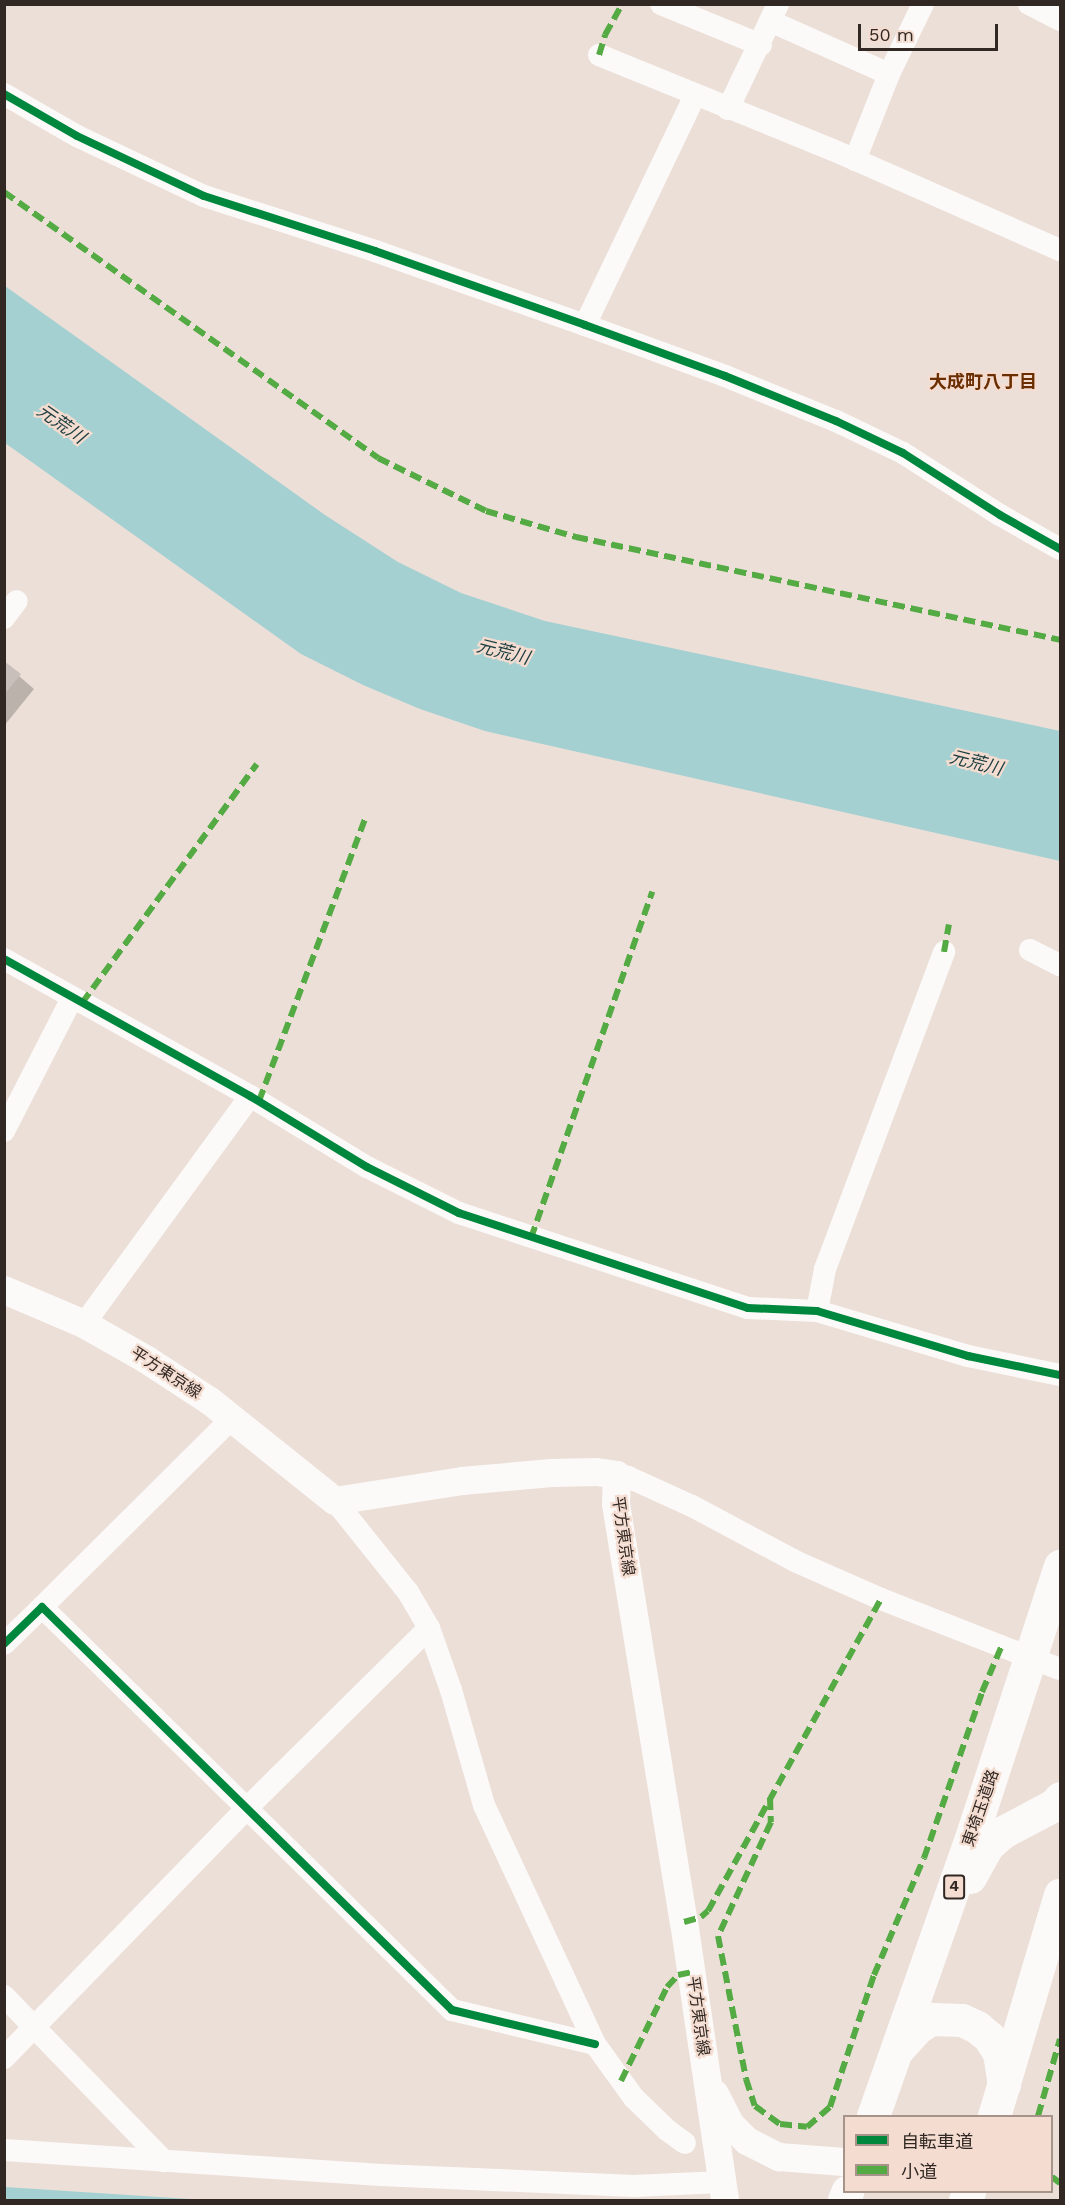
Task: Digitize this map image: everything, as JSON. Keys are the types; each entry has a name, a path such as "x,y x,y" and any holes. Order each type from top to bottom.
{"highway":[{"name":"東埼玉道路","path":"873,2115 934,1944 1060,1566"},
{"path":"1030,1656 1048,1646 1060,1631"},
{"name":"4","path":"934,1944 958,1906 975,1864 988,1845 1003,1832 1054,1805 1060,1798"},
{"name":"4","path":"993,2115 1060,1895"},
{"name":"4","path":"897,2049 917,2028 931,2019 962,2020 976,2026 989,2037 999,2053 1004,2086"}],"main road":[{"name":"平方東京線","path":"4,1290 84,1324 184,1384 335,1501 471,1480 552,1473 596,1472 617,1475 616,1504 656,1742 724,2193"},
{"path":"705,2070 731,2126 747,2140 780,2157 843,2162"}],"street":[{"path":"661,4 761,45"},
{"path":"855,160 889,74 923,4"},
{"path":"1029,4 1060,20"},
{"path":"728,109 761,45 774,13 889,74"},
{"path":"599,55 855,160 1060,250"},
{"path":"4,94 76,136 204,196 375,250 585,325 725,376 847,426 903,453 1000,515 1060,549"},
{"path":"585,325 695,95"},
{"path":"1030,950 1060,965"},
{"path":"817,1311 825,1269 944,952"},
{"path":"4,959 250,1096 367,1167 459,1213 748,1308 817,1311 968,1356 1060,1375"},
{"path":"4,1131 10,1104 72,998"},
{"path":"84,1324 250,1096"},
{"path":"4,1644 231,1419"},
{"path":"617,1475 628,1477 692,1506 797,1562 880,1599 1060,1669"},
{"path":"335,1501 408,1592 429,1628 451,1690 484,1805 595,2044 634,2098 667,2130 686,2143"},
{"path":"42,1607 452,2010 595,2044"},
{"path":"4,2058 246,1809 429,1628"},
{"path":"4,1996 164,2161"},
{"path":"4,2150 381,2175 622,2185 724,2193"}],"water":[{"name":"元荒川","path":"5,286 325,515 398,562 461,593 545,621 1060,731 1060,861 485,731 420,709 363,685 301,654 5,443"},
{"path":"5,2187 205,2200 5,2200"}],"building":[{"path":"4,661 21,674 4,695"}],"marked path":[{"path":"599,55 605,35 622,4"},
{"path":"4,192 378,458 486,511 576,537 1060,640"},
{"path":"82,1003 257,764"},
{"path":"259,1101 366,816"},
{"path":"531,1238 652,892"},
{"path":"944,952 949,924"},
{"path":"684,1922 701,1917 708,1911 881,1599"},
{"path":"770,1798 771,1822 718,1936 746,2079 755,2106 780,2124 807,2127 830,2107 874,1975 924,1858 982,1692 1002,1645"},
{"path":"621,2081 667,1987 678,1975 692,1972"},
{"path":"1038,2115 1060,2039"},
{"path":"1053,2178 1060,2183"}],"cycle path":[{"path":"4,94 77,136 204,196 375,251 585,325 725,376 836,421 903,453 1000,515 1060,549"},
{"path":"4,959 250,1096 367,1167 459,1213 748,1308 817,1311 968,1356 1060,1375"},
{"path":"4,1644 42,1607 452,2010 595,2044"}],"district":[{"name":"大成町八丁目","path":"983,382"}]}
